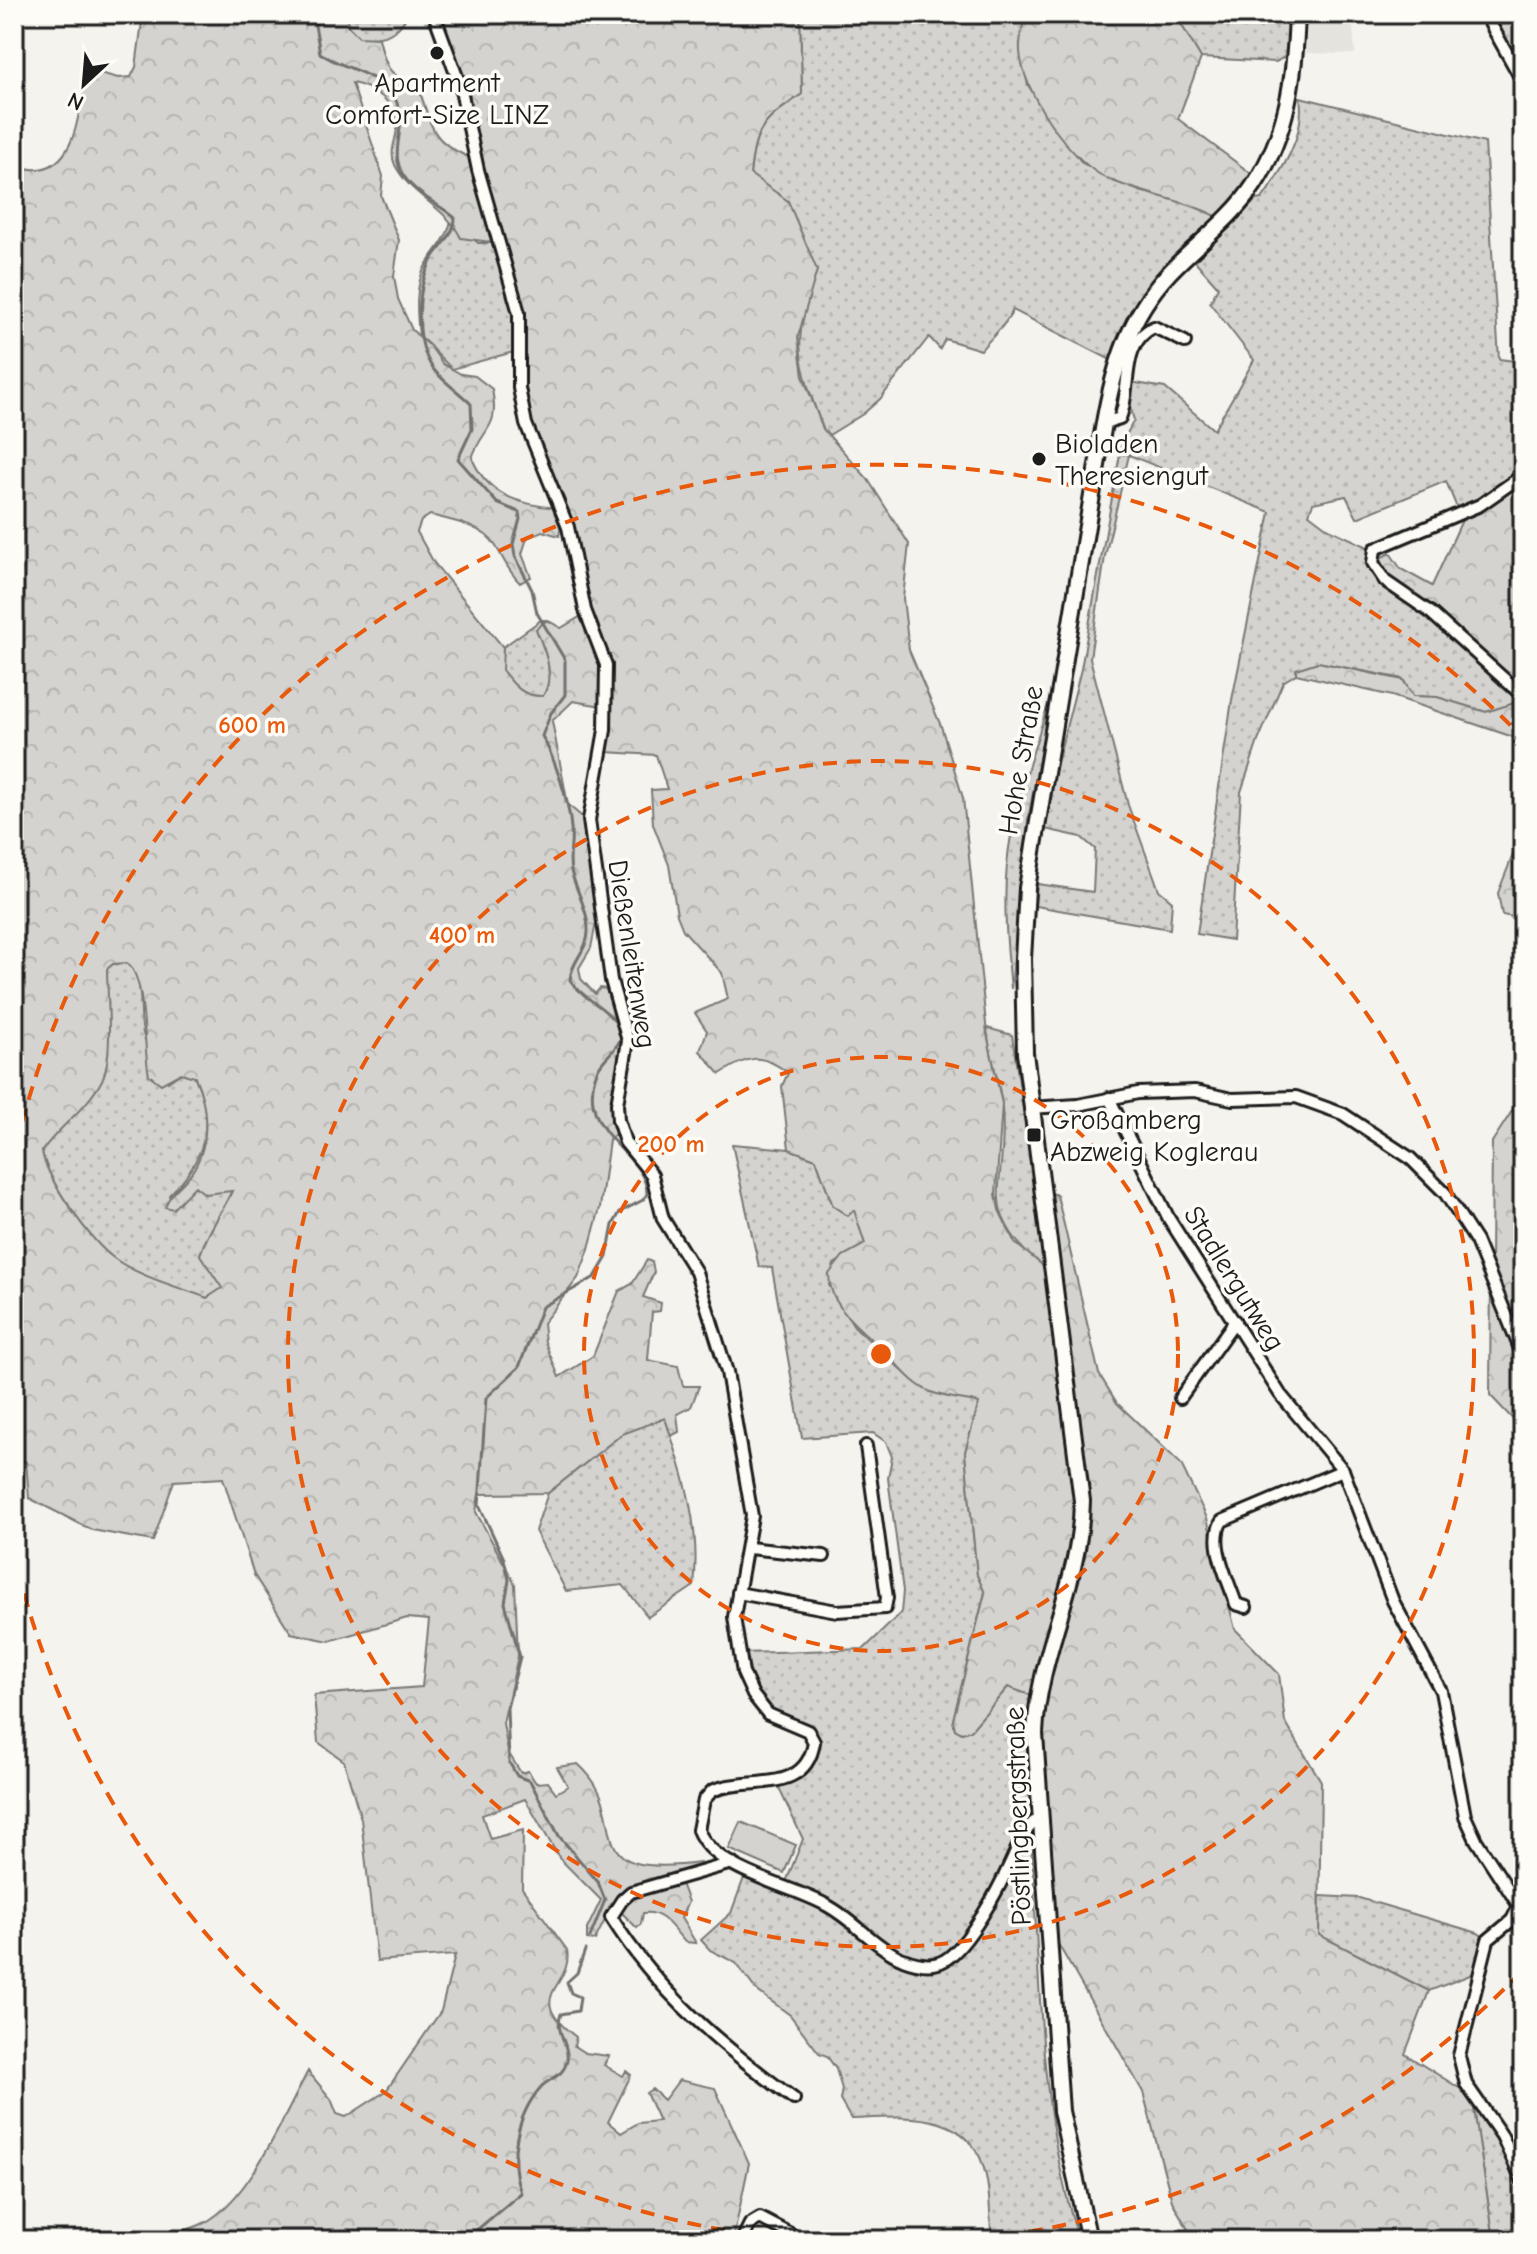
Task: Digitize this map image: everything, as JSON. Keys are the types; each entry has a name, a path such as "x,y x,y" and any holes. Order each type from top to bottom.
{"main road":[{"name":"Hohe Straße","path":"1030,1108 1023,1004 1027,888 1104,423 1120,353 1142,307 1171,272 1228,217 1264,169 1280,132 1290,93 1297,14"},
{"name":"Pöstlingbergstraße","path":"1030,1108 1082,1501 1075,1571 1037,1700 1035,1734 1061,2111 1089,2240"}],"street":[{"name":"Dießenleitenweg","path":"434,14 460,85 478,170 494,215 519,313 519,388 526,424 568,527 585,610 606,665 605,730 589,820 611,980 628,1041 617,1108 618,1120 625,1142 654,1179 663,1219 694,1268 727,1372 750,1504 749,1548 738,1593 735,1632 750,1690 771,1716 808,1731 814,1742 805,1764 787,1778 770,1784 719,1787 707,1796 699,1834 732,1863 830,1907 901,1958 930,1964 945,1959 962,1941 999,1885 1026,1830 1040,1821"},
{"path":"1485,14 1523,82"},
{"name":"Hohe Straße","path":"1104,423 1120,418 1132,353 1147,330 1154,327 1185,342"},
{"path":"1523,475 1480,505 1375,549 1373,558 1385,581 1430,612 1523,696"},
{"path":"1030,1108 1179,1091 1232,1099 1285,1095 1317,1102 1357,1122 1410,1158 1445,1193 1476,1241 1523,1356"},
{"name":"Stadlergutweg","path":"1109,1098 1162,1207 1280,1394 1343,1470 1393,1601 1441,1691 1456,1786 1465,1816 1476,1840 1519,1906 1512,1920 1488,1940 1459,2056 1466,2084 1502,2136 1523,2182"},
{"path":"1180,1398 1235,1321"},
{"path":"738,1593 837,1611 885,1608 887,1598 866,1446"},
{"path":"1246,1607 1236,1604 1224,1567 1217,1533 1222,1521 1343,1470"},
{"path":"749,1548 824,1556"},
{"path":"732,1863 637,1890 622,1900 611,1917 647,1970 676,2002 735,2056 794,2099"},
{"path":"742,2240 750,2224 760,2218 802,2240"}],"shaded area":[{"path":"1308,14 1352,14 1355,54 1306,53"}],"green space":[{"path":"143,14 349,14 347,25 359,37 379,38 389,69 399,78 416,82 429,120 439,137 446,145 473,159 498,243 461,238 446,217 410,186 393,160 397,128 393,111 376,92 352,83 383,176 381,196 399,240 394,276 398,299 412,330 430,346 443,364 461,374 475,376 492,389 492,420 472,458 478,471 505,495 529,504 556,508 561,525 559,536 542,531 527,538 522,554 531,577 520,583 490,538 475,528 430,515 421,521 417,532 434,563 503,647 502,670 519,689 543,696 547,688 548,662 536,629 547,620 561,628 583,615 603,665 602,706 573,701 552,721 568,805 586,820 598,913 591,948 579,968 581,979 595,994 600,988 606,989 624,1041 613,1105 615,1134 609,1140 600,1208 578,1278 543,1323 545,1342 559,1377 593,1356 619,1291 632,1284 647,1260 652,1262 654,1272 643,1297 661,1303 660,1311 652,1312 648,1360 678,1366 683,1386 699,1386 691,1407 677,1414 679,1432 671,1436 665,1418 622,1434 548,1493 479,1494 476,1512 515,1584 518,1656 503,1723 508,1752 521,1773 528,1771 536,1783 548,1782 556,1793 568,1786 557,1767 578,1764 595,1784 619,1853 634,1862 659,1866 700,1863 704,1867 680,1881 688,1902 681,1918 696,1943 685,1942 656,1914 643,1913 637,1928 613,1904 595,1940 587,1939 587,1929 601,1900 560,1859 525,1799 482,1815 490,1839 523,1830 522,1888 567,1950 567,1963 550,2001 552,2011 576,2037 574,2046 585,2053 609,2056 604,2065 623,2076 626,2071 631,2075 608,2122 621,2133 638,2123 659,2121 646,2093 652,2089 664,2100 679,2080 715,2088 749,2163 733,2240 126,2240 185,2230 204,2223 221,2211 251,2176 308,2071 331,2099 337,2114 346,2117 386,2091 441,2011 455,1955 377,1961 361,1819 344,1761 318,1742 314,1695 422,1687 429,1620 407,1618 329,1641 291,1633 254,1575 223,1478 174,1481 153,1541 92,1530 29,1498 26,1462 14,1457 14,165 34,169 50,166 61,157 76,128 83,75 89,70 118,78 131,77 136,67","holes":["127,963 133,971 141,998 149,1075 161,1084 181,1073 195,1077 205,1115 201,1154 165,1207 173,1209 195,1186 205,1194 232,1191 200,1255 222,1288 207,1298 136,1271 105,1251 82,1225 61,1193 42,1151 89,1099 106,1069 109,1042 107,969 113,964"]},
{"path":"349,14 408,14 399,27 388,35 359,38 347,25"},
{"path":"437,14 800,14 802,94 764,126 755,145 750,174 788,201 817,270 798,337 803,376 823,429 867,478 909,544 903,598 909,650 941,726 963,798 987,1034 1002,1104 996,1194 999,1210 1015,1243 1041,1264 1048,1276 1058,1281 1061,1274 1049,1198 1052,1193 1057,1195 1099,1374 1117,1403 1181,1464 1207,1518 1235,1629 1279,1674 1285,1722 1321,1781 1319,1935 1429,1991 1405,2054 1472,2096 1494,2240 1194,2240 1172,2201 1143,2092 1058,1944 1043,1735 1046,1701 1008,1687 971,1730 962,1733 955,1729 953,1720 985,1593 977,1575 965,1452 979,1403 936,1394 923,1388 854,1324 839,1306 830,1286 829,1274 843,1256 865,1244 854,1210 848,1216 833,1206 816,1159 789,1149 782,1086 788,1073 770,1062 754,1059 720,1074 700,1051 707,1031 695,1013 728,999 722,973 683,930 677,915 669,865 653,824 651,790 667,789 656,755 606,752 609,694 582,582 524,405 511,276 504,243"},
{"path":"800,14 1025,14 1020,51 1028,85 1082,163 1139,191 1184,202 1218,217 1143,300 1120,338 1111,360 1013,310 981,350 945,339 940,349 929,337 880,399 863,414 829,435 823,429 807,384 800,350 803,315 817,270 764,185 750,175 755,145 764,126 802,94"},
{"path":"1025,14 1175,14 1201,58 1178,119 1253,175 1218,217 1108,179 1079,158 1051,124 1029,86 1020,51"},
{"path":"1175,14 1292,14 1290,53 1276,62 1201,58"},
{"path":"1488,14 1523,14 1523,76"},
{"path":"1300,97 1485,143 1499,359 1523,362 1523,468 1500,489 1459,513 1446,481 1357,518 1346,496 1313,503 1309,514 1329,529 1370,548 1370,565 1376,577 1428,614 1516,694 1515,703 1486,712 1437,697 1412,696 1403,679 1318,662 1297,669 1296,674 1283,682 1241,792 1232,940 1197,934 1232,700 1270,512 1129,455 1131,451 1120,447 1134,420 1128,401 1130,382 1165,388 1214,430 1254,360 1210,303 1218,287 1195,261 1256,200 1262,199 1278,176 1300,125"},
{"path":"451,218 478,243 498,243 517,313 517,351 452,369 419,336 417,310 422,275 445,238"},
{"path":"1120,454 1129,455 1105,556 1090,658 1128,805 1159,890 1172,901 1170,929 1035,906 1037,884 1093,892 1095,849 1081,837 1045,829 1053,779 1081,669"},
{"path":"1523,479 1523,744 1516,738 1392,696 1296,674 1296,669 1318,662 1403,680 1413,696 1437,697 1486,712 1515,703 1517,685 1432,610 1387,579 1378,559 1390,553 1401,569 1432,586 1462,520"},
{"path":"541,620 547,620 536,629 546,654 549,680 543,696 536,696 514,685 501,670 503,647"},
{"path":"1050,697 1028,821 1011,989 1005,911 1010,844 1024,780"},
{"path":"1523,829 1523,919 1502,915 1498,893"},
{"path":"127,963 137,978 142,1028 149,1048 168,1082 181,1073 195,1077 205,1110 199,1155 169,1195 173,1208 195,1185 205,1194 232,1190 200,1254 223,1288 207,1298 135,1271 104,1251 60,1193 42,1151 107,1048 107,969 113,964"},
{"path":"987,1028 1012,1035 1048,1276 1024,1251 1001,1213 1002,1107"},
{"path":"1523,1094 1523,1430 1490,1395 1492,1142"},
{"path":"732,1144 789,1149 816,1159 833,1206 854,1209 865,1244 834,1264 829,1285 854,1326 909,1377 930,1392 979,1402 965,1452 977,1575 985,1592 953,1720 955,1729 962,1733 971,1730 1008,1687 1033,1695 1033,1811 995,1884 959,1939 943,1956 930,1961 912,1958 893,1949 819,1897 786,1882 803,1839 777,1784 810,1762 811,1734 766,1702 754,1683 742,1653 864,1649 901,1613 903,1591 888,1478 892,1457 886,1442 873,1433 802,1438 772,1268 759,1267"},
{"path":"665,1418 689,1500 696,1564 694,1586 648,1617 623,1585 566,1591 535,1531 548,1493 622,1434"},
{"path":"741,1822 796,1845 784,1873 729,1849"},
{"path":"1031,1835 1048,2090 1065,2191 1079,2240 996,2240 991,2232 986,2176 978,2154 966,2138 933,2121 913,2118 851,2119 840,2100 842,2089 836,2069 827,2056 819,2053 790,2015 756,1990 736,1963 710,1950 701,1940 731,1913 745,1875 828,1910 889,1956 948,1962"},
{"path":"1320,1896 1359,1898 1478,1933 1485,1938 1478,1972 1429,1991 1319,1935"},
{"path":"1472,2096 1502,2140 1523,2187 1523,2240 1494,2240"}],"waterway":[{"path":"317,14 315,25 320,53 369,76 394,97 399,109 397,151 402,173 415,189 455,218 450,235 431,261 422,286 419,316 423,346 434,370 471,404 472,429 458,459 497,503 519,512 513,544 515,556 532,590 537,613 565,660 565,695 551,713 542,736 567,805 571,871 587,923 588,937 570,980 620,1029"},
{"path":"590,1937 605,1900 598,1882 559,1836 530,1781 517,1776 509,1762 507,1708 520,1657 505,1603 509,1580 504,1559 479,1505 486,1398 519,1367 542,1307 595,1277 607,1257 613,1225 620,1212 643,1200 647,1194 636,1166 603,1127 595,1111 592,1093 597,1071 622,1036"},
{"path":"453,2240 472,2234 521,2193 515,2166 520,2124 532,2098 541,2087 560,2074 567,2061 559,2020 561,2014 578,2011 580,1997 571,1993 567,1982 577,1973 585,1950"}],"place":[{"name":"Apartment Comfort-Size LINZ","path":"437,53"},
{"name":"Bioladen Theresiengut","path":"1039,459"},
{"name":"Großamberg Abzweig Koglerau","path":"1034,1135"}]}
